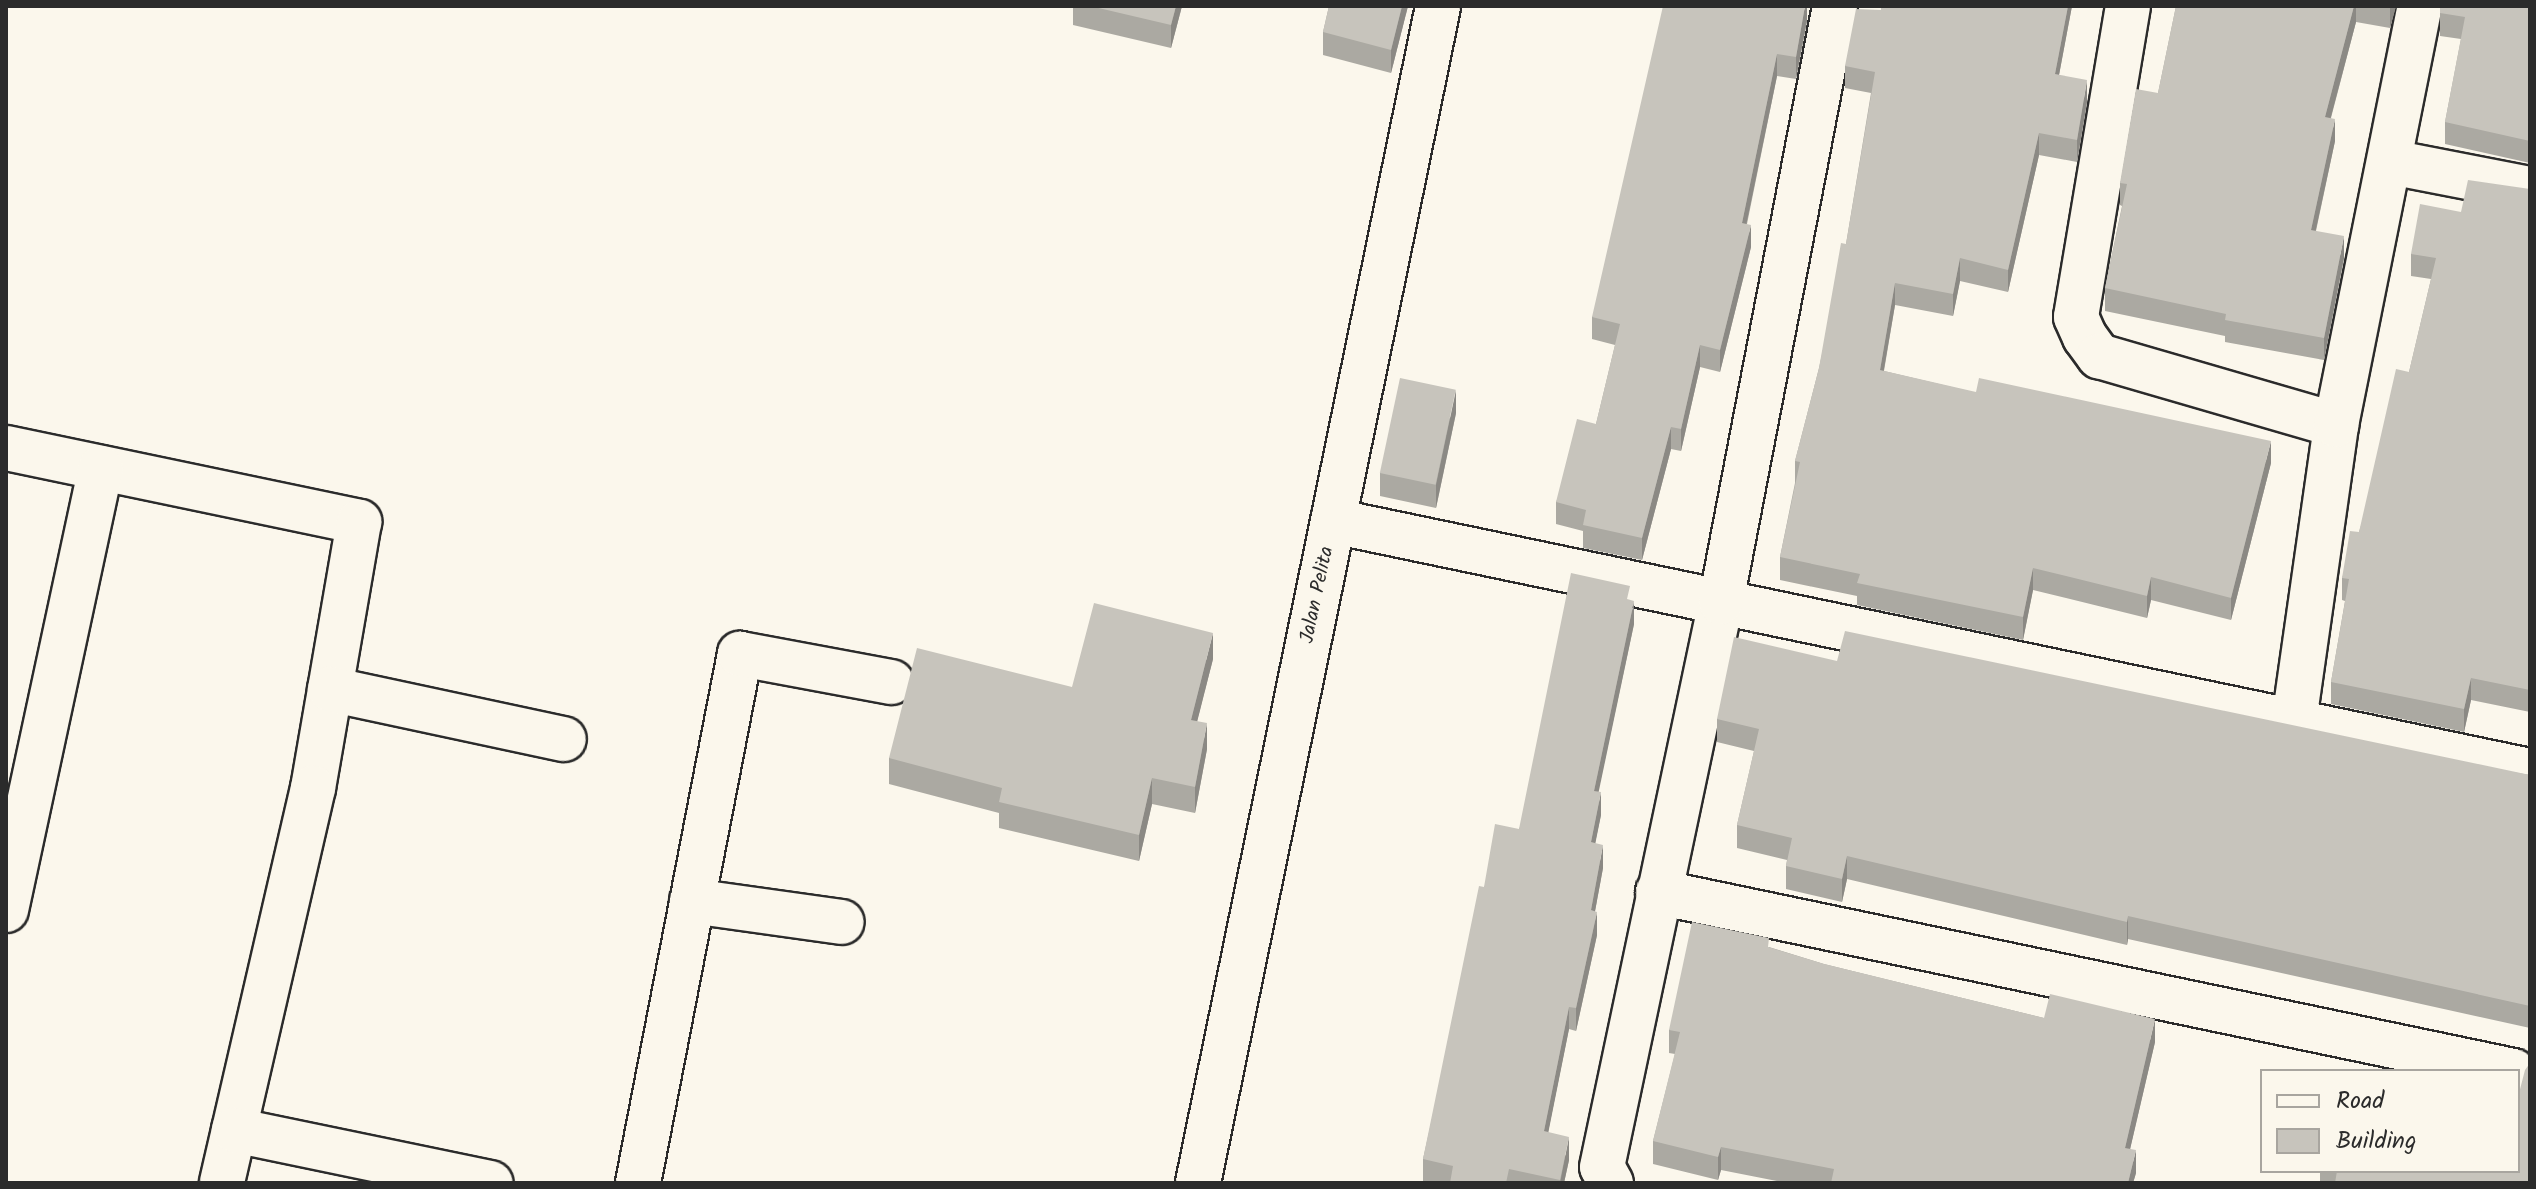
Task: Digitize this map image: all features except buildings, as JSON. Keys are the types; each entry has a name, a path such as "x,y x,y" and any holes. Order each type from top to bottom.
{"street":[{"name":"Jalan Pelita","path":"1198,1183 1438,6"},
{"path":"1611,1183 1602,1167 1721,602 1835,6"},
{"path":"2128,6 2076,317 2085,337 2099,356 2336,425"},
{"path":"2294,721 2336,425 2420,6"},
{"path":"2391,162 2530,189"},
{"path":"6,448 359,522 313,788 222,1183"},
{"path":"6,910 101,468"},
{"path":"1333,521 2530,771"},
{"path":"638,1183 740,654 891,682"},
{"path":"330,689 564,739"},
{"path":"1658,892 2501,1069"},
{"path":"692,901 842,922"},
{"path":"234,1130 491,1183"}]}
